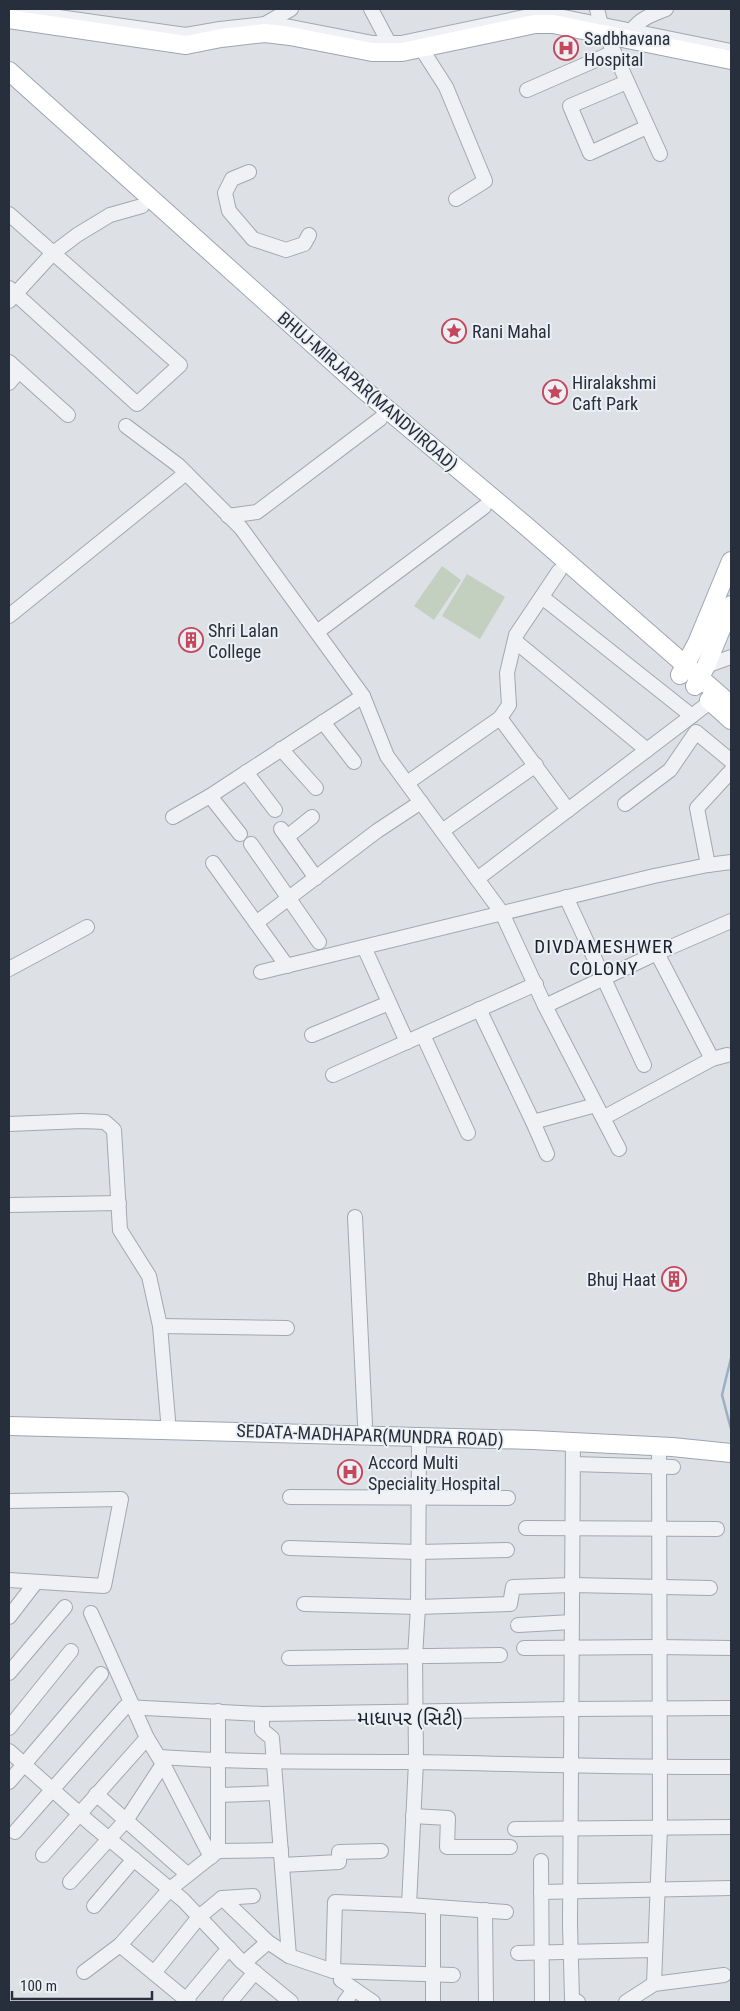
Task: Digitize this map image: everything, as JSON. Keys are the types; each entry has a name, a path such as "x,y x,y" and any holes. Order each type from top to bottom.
{"main road":[{"path":"9,19 186,44 265,33 372,52 402,52 535,24 553,24 604,30 731,60"},
{"name":"BHUJ-MIRJAPAR(MANDVIROAD)","path":"9,72 363,389 683,670"},
{"name":"BHUJ-MIRJAPAR(MANDVIROAD)","path":"9,88 380,419 559,572 683,670 700,677 731,704"},
{"path":"683,670 697,643 731,561"},
{"path":"700,677 731,605"},
{"name":"BHUJ-MIRJAPAR(MANDVIROAD)","path":"700,677 710,702 731,720"},
{"name":"SEDATA-MADHAPAR(MUNDRA ROAD)","path":"9,1416 534,1429 713,1446 731,1453"},
{"name":"SEDATA-MADHAPAR(MUNDRA ROAD)","path":"9,1426 419,1436 659,1446 713,1446 731,1441"}],"street":[{"path":"265,24 291,9"},
{"path":"371,9 389,44"},
{"path":"597,9 604,30 660,154"},
{"path":"632,30 649,12 666,9"},
{"path":"9,10 186,35 265,24 292,27 373,43 389,44 400,43 502,15 554,15 604,30 632,30 731,51"},
{"path":"421,48 446,87 485,181 456,199"},
{"path":"527,90 614,52"},
{"path":"627,82 570,106 590,153 647,127"},
{"path":"250,172 232,179 225,193 229,211 253,239 286,250 304,244 310,235"},
{"path":"9,214 52,254 180,365 137,404 11,294 52,254 77,236 110,215 142,206"},
{"path":"9,362 68,415"},
{"path":"9,383 20,371"},
{"path":"228,516 257,512 380,419"},
{"path":"126,426 186,474 247,537 363,696 387,756 502,913 545,1006 619,1149"},
{"path":"9,616 186,474"},
{"path":"316,632 484,507"},
{"path":"247,537 257,512"},
{"path":"407,783 500,718 509,705 507,673 516,635 559,572"},
{"path":"542,596 692,716"},
{"path":"514,641 647,750"},
{"path":"700,677 731,657"},
{"path":"173,817 210,796 363,696"},
{"path":"477,879 710,702"},
{"path":"500,718 568,810"},
{"path":"322,722 354,762"},
{"path":"625,804 670,770 696,732 731,761"},
{"path":"281,749 316,788"},
{"path":"442,831 536,765"},
{"path":"708,865 697,808 731,771"},
{"path":"246,772 275,810"},
{"path":"210,796 240,834"},
{"path":"256,922 377,831 421,802"},
{"path":"312,817 284,833 316,878"},
{"path":"251,844 319,942"},
{"path":"260,972 566,897 708,865 731,862"},
{"path":"213,863 287,966"},
{"path":"566,897 644,1065"},
{"path":"545,1006 657,953 731,921"},
{"path":"9,969 87,927"},
{"path":"364,947 407,1042"},
{"path":"657,953 712,1059"},
{"path":"333,1075 536,984"},
{"path":"312,1035 389,1003"},
{"path":"479,1009 547,1154"},
{"path":"423,1035 468,1133"},
{"path":"603,1118 712,1059 727,1055"},
{"path":"533,1122 596,1105"},
{"path":"9,1124 105,1122 114,1130 120,1230 150,1276 160,1326 168,1420"},
{"path":"9,1205 118,1203"},
{"path":"355,1217 366,1424"},
{"path":"160,1326 287,1328"},
{"path":"409,1905 416,1762 415,1657 418,1607 419,1436"},
{"path":"573,1442 571,1952 572,1998 578,2002"},
{"path":"654,1984 660,1827 658,1708 659,1446"},
{"path":"573,1464 673,1467"},
{"path":"290,1497 418,1496 508,1498"},
{"path":"9,1500 121,1499 104,1586 9,1580"},
{"path":"526,1528 718,1529"},
{"path":"289,1548 418,1552 507,1550"},
{"path":"9,1617 36,1582"},
{"path":"304,1604 418,1607 510,1604 513,1587 572,1585 710,1588"},
{"path":"9,1672 65,1607"},
{"path":"91,1613 147,1738 214,1854"},
{"path":"518,1624 572,1622"},
{"path":"524,1648 731,1648"},
{"path":"9,1728 72,1651"},
{"path":"289,1658 500,1655"},
{"path":"9,1782 100,1674"},
{"path":"15,1832 125,1707 262,1714 731,1708"},
{"path":"214,1854 218,1795 218,1712"},
{"path":"262,1714 262,1730 272,1738 290,1956"},
{"path":"43,1855 147,1738"},
{"path":"9,1751 79,1813 170,1889 283,2000"},
{"path":"161,1761 416,1762 660,1768 731,1767"},
{"path":"70,1882 127,1820 161,1761"},
{"path":"218,1795 276,1793"},
{"path":"96,1794 187,1874"},
{"path":"413,1816 448,1818 447,1846 510,1847"},
{"path":"515,1829 731,1826"},
{"path":"84,1972 120,1945 170,1889 214,1854 281,1850"},
{"path":"282,1865 339,1862 339,1852 381,1851"},
{"path":"94,1906 134,1859"},
{"path":"541,1861 542,2002"},
{"path":"541,1892 731,1888"},
{"path":"154,1973 199,1917 222,1898 253,1896"},
{"path":"222,1898 268,1942 290,1956 339,1972 453,1975"},
{"path":"373,2002 341,1980 335,1902 433,1906 506,1912"},
{"path":"433,1906 433,2002"},
{"path":"485,1910 486,2002"},
{"path":"230,2002 249,1968 268,1942"},
{"path":"120,1945 186,2001 229,1948"},
{"path":"518,1953 655,1950"},
{"path":"626,2002 654,1984 724,1975"},
{"path":"345,2002 354,1989"}],"green space":[{"path":"442,566 461,580 434,620 414,606"},
{"path":"467,574 505,597 480,639 442,616"}],"waterway":[{"path":"731,1358 722,1395 731,1429"}],"place":[{"name":"Sadbhavana Hospital","path":"566,48"},
{"name":"Rani Mahal","path":"454,331"},
{"name":"Hiralakshmi Caft Park","path":"555,392"},
{"name":"Shri Lalan College","path":"191,640"},
{"name":"Bhuj Haat","path":"674,1279"},
{"name":"Accord Multi Speciality Hospital","path":"350,1472"}],"district":[{"name":"DIVDAMESHWER COLONY","path":"604,957"},
{"name":"માધાપર (સિટી)","path":"410,1718"}]}
